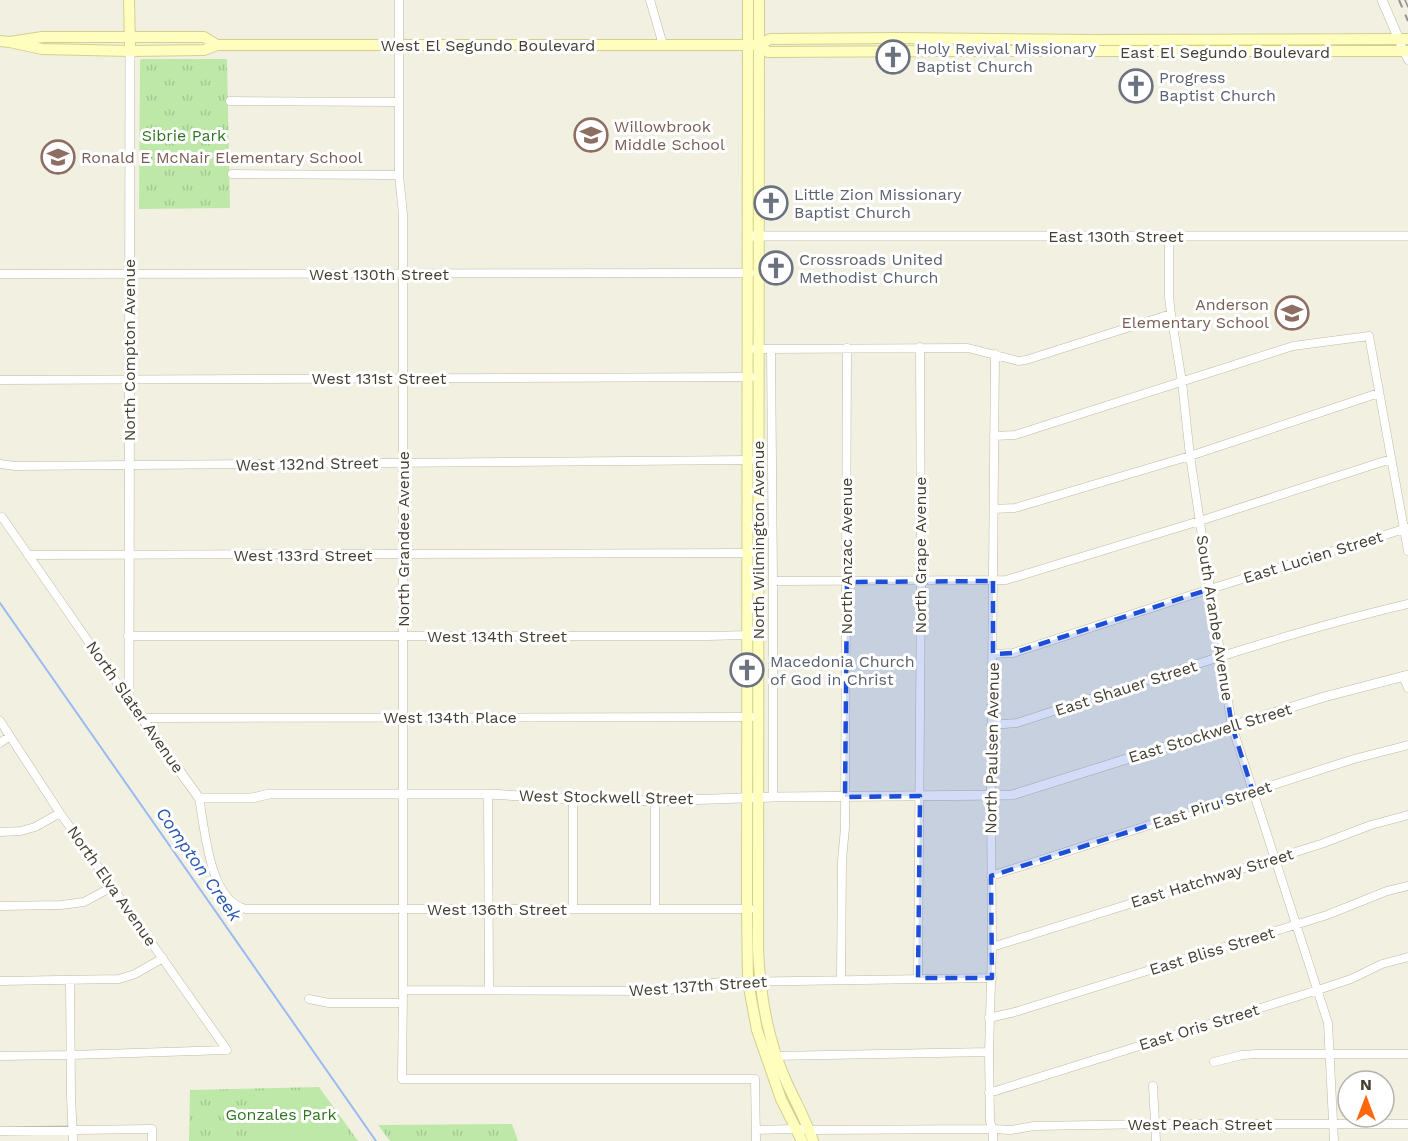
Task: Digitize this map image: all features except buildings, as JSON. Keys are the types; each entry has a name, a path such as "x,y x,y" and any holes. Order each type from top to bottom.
{"main road":[{"name":"North Compton Avenue","path":"129,0 130,51"},
{"path":"748,0 752,46"},
{"name":"North Wilmington Avenue","path":"759,0 752,46 752,909 758,949 754,981 764,1012 770,1056 781,1099 802,1141"},
{"name":"West El Segundo Boulevard","path":"5,42 42,37 204,37 217,45"},
{"name":"East El Segundo Boulevard","path":"752,46 770,39 819,38 1404,39"},
{"name":"West El Segundo Boulevard","path":"5,42 42,49 130,51 204,50 217,45 752,46"},
{"name":"East El Segundo Boulevard","path":"752,46 768,52 1407,54"},
{"name":"North Wilmington Avenue","path":"770,1056 785,1080 812,1136"}],"street":[{"name":"North Grandee Avenue","path":"399,0 399,175 403,214 404,990 402,1079 755,1079 756,1131"},
{"path":"650,0 663,45"},
{"path":"1382,0 1404,39 1407,54"},
{"name":"North Compton Avenue","path":"129,700 130,51"},
{"path":"230,101 399,102"},
{"path":"232,174 399,175"},
{"name":"East 130th Street","path":"753,236 1408,236"},
{"name":"South Aranbe Avenue","path":"1169,236 1171,314 1209,589 1232,726 1328,1023 1334,1141"},
{"name":"West 130th Street","path":"0,274 753,273"},
{"path":"753,349 968,348 1018,361 1171,314"},
{"path":"994,436 1015,435 1293,346 1369,336 1390,459 1406,528 1408,551"},
{"name":"North Grape Avenue","path":"918,978 920,347"},
{"name":"North Anzac Avenue","path":"841,979 842,860 845,828 847,348"},
{"path":"771,349 773,797"},
{"name":"North Paulsen Avenue","path":"993,1141 989,1093 989,1018 992,978 991,725 995,354"},
{"name":"West 131st Street","path":"0,380 753,377"},
{"path":"994,509 1015,508 1191,456 1379,393"},
{"path":"773,581 1006,580 1200,521 1390,459"},
{"name":"West 132nd Street","path":"0,464 128,466 753,460"},
{"name":"North Slater Avenue","path":"2,518 199,798 212,870 225,895 237,907"},
{"name":"East Lucien Street","path":"993,654 1013,653 1406,528"},
{"name":"West 133rd Street","path":"28,555 752,553"},
{"name":"East Shauer Street","path":"991,725 1017,723 1221,657 1353,617 1408,604"},
{"name":"West 134th Street","path":"128,636 752,635"},
{"path":"1406,675 1408,688"},
{"name":"East Stockwell Street","path":"1012,795 1324,697 1406,675"},
{"name":"West 134th Place","path":"142,718 753,717"},
{"name":"North Elva Avenue","path":"0,721 60,813 227,1050 71,1055"},
{"path":"0,743 10,736"},
{"name":"East Piru Street","path":"991,876 1354,759 1408,745"},
{"name":"West Stockwell Street","path":"199,798 252,798 269,794 488,794 655,801 773,797 1012,795"},
{"path":"488,794 489,990"},
{"path":"573,799 573,909"},
{"path":"655,801 655,909"},
{"path":"0,832 21,831 35,827 60,813"},
{"name":"East Hatchway Street","path":"992,947 1408,815"},
{"name":"East Bliss Street","path":"989,1018 1015,1012 1327,915 1387,891 1408,886"},
{"path":"0,906 61,906 84,902 112,887"},
{"name":"West 136th Street","path":"237,907 246,909 752,909"},
{"name":"East Oris Street","path":"989,1093 1318,990 1351,979 1382,964 1408,957"},
{"path":"0,981 119,979 135,974 163,958"},
{"name":"West 137th Street","path":"404,990 663,991 720,982 992,978"},
{"path":"70,980 73,1141"},
{"path":"309,999 329,1003 403,1003"},
{"path":"770,1056 989,1052"},
{"path":"1214,1062 1242,1055 1408,1054"},
{"path":"0,1056 71,1055"},
{"path":"1153,1086 1156,1141"},
{"name":"West Peach Street","path":"756,1131 797,1129 812,1136 1011,1130 1034,1126 1408,1124"},
{"path":"0,1131 152,1129 152,1141"},
{"path":"756,1131 756,1141"}],"highlighted area":[{"path":"993,581 993,654 1013,653 1210,589 1232,726 1253,792 991,876 992,978 918,978 920,796 845,797 847,582"}],"green space":[{"name":"Sibrie Park","path":"141,59 227,59 230,208 139,209"},
{"name":"Gonzales Park","path":"319,1087 358,1141 189,1141 190,1090"},
{"path":"315,1090 354,1141 256,1141 258,1091"},
{"path":"512,1124 518,1141 390,1141 378,1125"}],"waterway":[{"name":"Compton Creek","path":"0,603 376,1141"}],"tram line":[{"path":"1405,0 1408,7"}],"railway":[{"path":"1399,0 1408,21"}],"place":[{"name":"Holy Revival Missionary Baptist Church","path":"893,57"},
{"name":"Progress Baptist Church","path":"1136,86"},
{"name":"Willowbrook Middle School","path":"591,135"},
{"name":"Ronald E McNair Elementary School","path":"58,157"},
{"name":"Little Zion Missionary Baptist Church","path":"771,203"},
{"name":"Crossroads United Methodist Church","path":"776,268"},
{"name":"Anderson Elementary School","path":"1292,313"},
{"name":"Macedonia Church of God in Christ","path":"747,670"}]}
